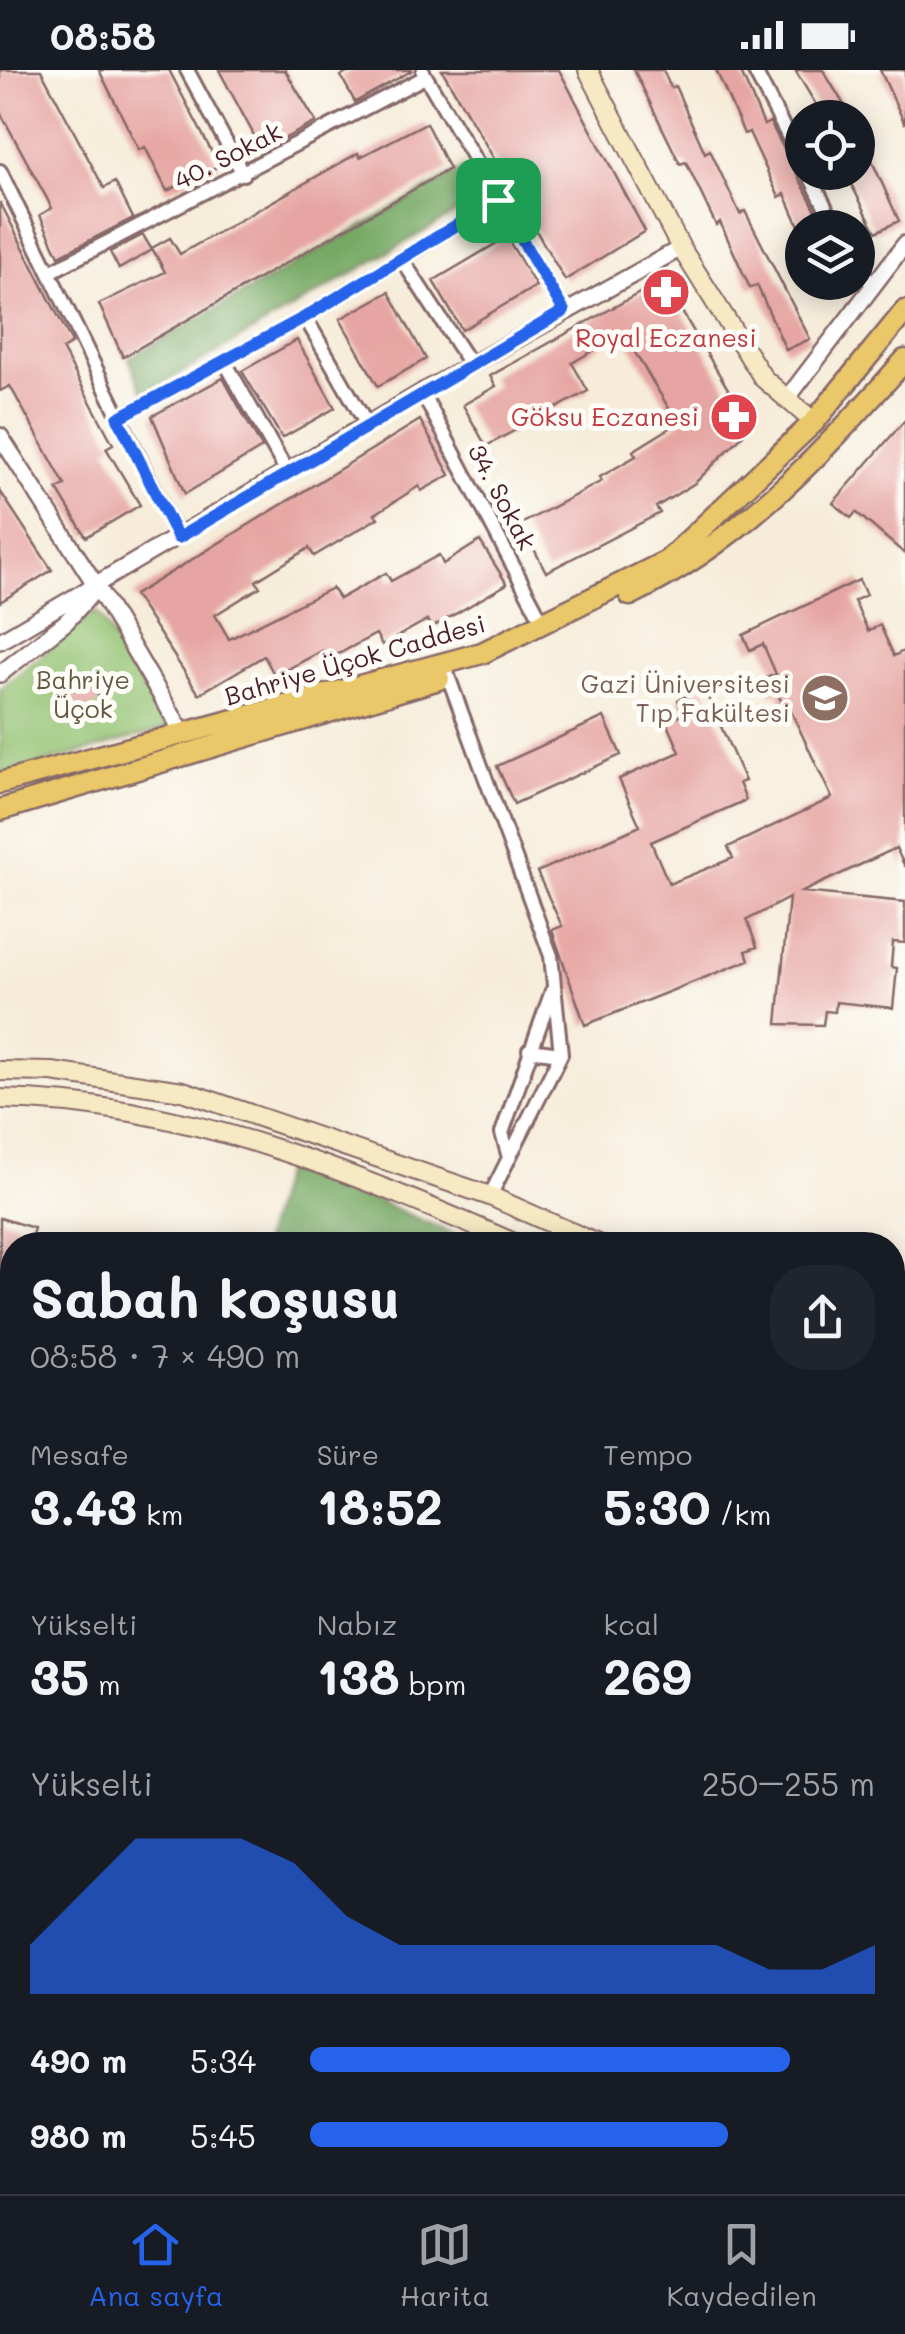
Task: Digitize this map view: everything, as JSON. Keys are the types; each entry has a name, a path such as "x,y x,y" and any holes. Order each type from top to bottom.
{"main road":[{"path":"588,70 681,248 763,378 814,422 840,434"},
{"name":"Bahriye Üçok Caddesi","path":"0,783 482,653 667,561 814,422 905,311"},
{"name":"Bahriye Üçok Caddesi","path":"0,810 482,665 663,579 743,524 840,434 905,360"},
{"path":"0,1070 52,1072 183,1091 490,1196 571,1232"},
{"path":"0,1099 73,1101 196,1122 324,1162 488,1232"}],"street":[{"path":"187,70 243,174"},
{"path":"754,70 785,130"},
{"path":"423,74 564,311"},
{"name":"40. Sokak","path":"50,272 243,174 423,74"},
{"path":"0,171 178,538"},
{"path":"118,418 305,317 498,200"},
{"path":"875,283 905,244"},
{"path":"0,640 48,609 97,587 470,364 681,248"},
{"path":"401,258 470,364"},
{"path":"786,400 862,300"},
{"path":"305,317 367,425"},
{"path":"225,362 287,472"},
{"name":"34. Sokak","path":"422,392 543,622"},
{"path":"0,436 97,587 184,735"},
{"path":"0,674 66,622 97,587"},
{"path":"448,676 551,956 561,1054 523,1138 508,1154 490,1196"},
{"path":"508,1154 502,1133 554,987"},
{"path":"529,1050 561,1054"}],"green space":[{"path":"463,169 480,199 144,395 129,358"},
{"name":"Bahriye Üçok","path":"96,611 168,728 0,776 0,689"},
{"path":"286,1161 448,1232 266,1232"}],"building":[{"path":"0,70 41,70 104,188 115,182 133,218 59,256 40,215 52,208 0,112"},
{"path":"99,70 169,70 219,166 167,191 145,147 139,150"},
{"path":"219,70 285,70 316,122 262,150"},
{"path":"353,70 413,70 355,102 341,76"},
{"path":"442,70 559,70 645,231 565,280"},
{"path":"634,70 663,70 671,88 675,86 705,153 710,150 740,214 745,211 785,290 785,300 790,300 810,339 786,350 757,285 750,288 720,222 716,225 686,162 680,164"},
{"path":"716,70 740,70 764,125 770,122 785,151 785,190 805,190 816,210 792,210 785,194 779,197 749,132 744,134"},
{"path":"795,70 823,70 841,100 813,100"},
{"path":"880,70 905,70 905,124"},
{"path":"426,123 449,169 123,357 99,304 165,272 152,248 170,238 180,254 358,153 360,157"},
{"path":"875,168 899,221 876,232 875,210 865,210 854,190 875,190"},
{"path":"0,202 72,343 62,349 113,444 106,448 140,505 86,537 57,489 65,485 10,386 0,391"},
{"path":"143,235 152,250 119,269 110,252"},
{"path":"507,237 536,286 462,330 433,281"},
{"path":"663,280 743,414 744,434 695,483 656,507 660,513 546,572 521,524 602,481 600,477 636,456 633,451 678,423 623,333 572,363 588,391 486,446 463,405 496,386 490,376"},
{"path":"389,292 426,359 378,386 340,319"},
{"path":"297,340 335,408 282,438 242,371"},
{"path":"223,378 262,448 185,494 152,416"},
{"path":"420,420 450,475 421,491 419,486 375,514 378,518 314,556 309,548 256,581 260,587 215,615 229,639 332,588 339,599 386,573 391,581 439,555 443,564 480,541 507,584 431,628 427,620 382,645 376,634 327,660 322,651 275,676 264,656 199,694 134,595"},
{"path":"905,420 905,554 856,512 851,518 833,503"},
{"path":"0,491 52,570 0,602"},
{"path":"859,580 866,595 854,601 868,631 880,625 894,656 905,650 905,867 896,848 802,892 905,902 905,943 893,942 891,967 897,968 893,1008 836,1002 835,1012 825,1011 823,1025 777,1024 789,898 747,920 757,947 746,951 749,960 585,1025 552,930 562,926 537,872 640,826 619,779 680,752 667,722 684,714 678,700 704,688 745,781 739,783 746,800 651,842 669,884 733,858 728,847 832,798 788,705 784,707 777,692 771,694 764,679 776,674 763,644 750,650 743,635"},
{"path":"87,679 102,701 77,717 62,695"},
{"path":"604,717 621,755 514,804 497,766"},
{"path":"0,1218 34,1228 33,1232 0,1232"}],"place":[{"name":"Royal Eczanesi","path":"666,292"},
{"name":"Göksu Eczanesi","path":"734,417"},
{"name":"Gazi Üniversitesi Tıp Fakültesi","path":"825,698"}],"route":[{"path":"498,200 564,311 178,538 118,418 305,317 498,200"}]}
